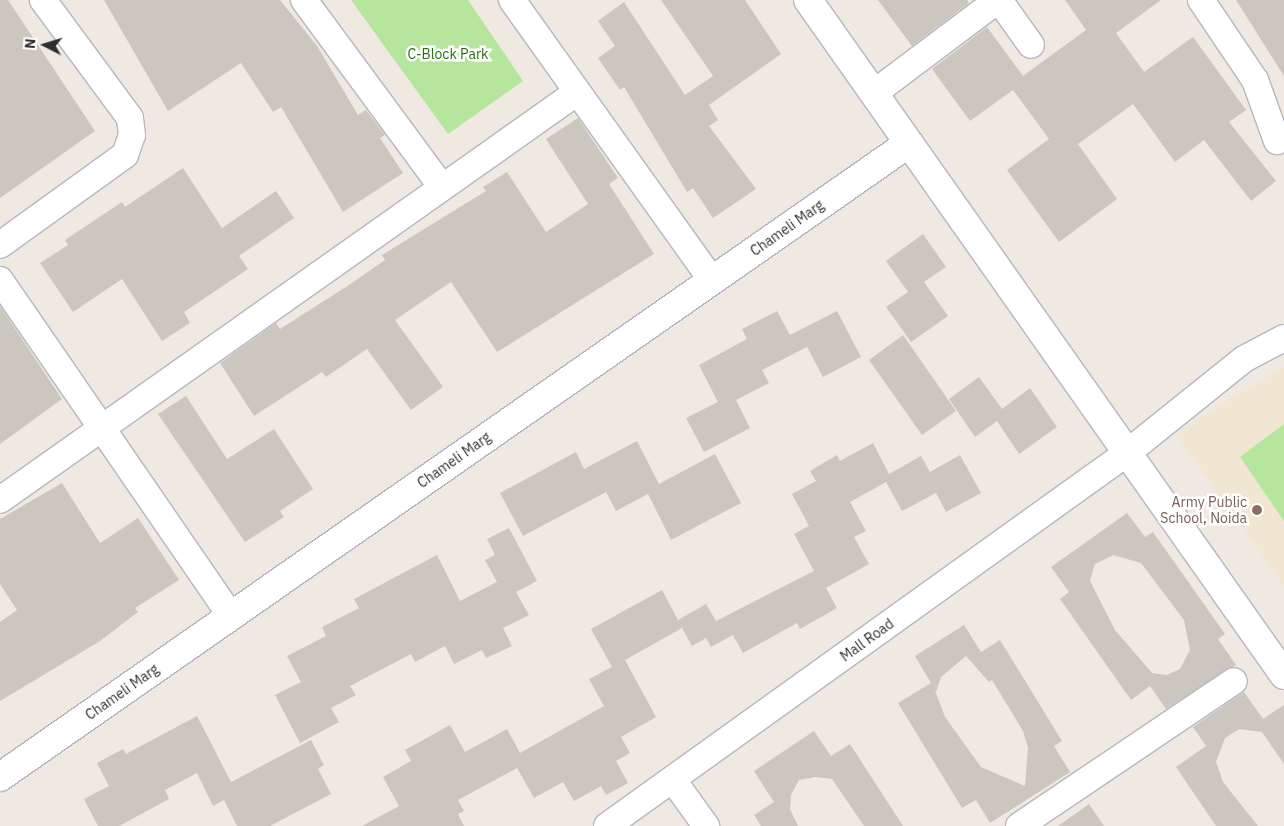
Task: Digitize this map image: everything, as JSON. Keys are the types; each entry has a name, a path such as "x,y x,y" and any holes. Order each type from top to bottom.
{"street":[{"path":"0,245 125,155 132,135 130,118 43,0"},
{"path":"304,0 442,187"},
{"path":"512,0 576,93 712,280"},
{"path":"808,0 1284,675"},
{"path":"874,93 999,0 1031,44"},
{"path":"1201,0 1255,80 1277,141"},
{"path":"0,500 576,93"},
{"name":"Chameli Marg","path":"0,777 909,143"},
{"path":"0,280 231,616"},
{"name":"Mall Road","path":"607,826 1127,453 1244,359 1284,338"},
{"path":"1019,826 1234,681"},
{"path":"673,780 706,826"}],"shaded area":[{"name":"Army Public School, Noida","path":"1284,367 1284,586 1175,433"}],"green space":[{"name":"C-Block Park","path":"351,0 468,0 523,81 448,134"},
{"path":"1284,424 1284,521 1240,457"}],"building":[{"path":"0,0 8,0 95,131 0,198"},
{"path":"104,0 280,0 317,46 358,115 366,110 385,135 380,138 403,173 343,212 281,107 273,112 241,63 168,111"},
{"path":"661,0 745,0 781,54 709,105 718,120 709,126 756,189 713,218 693,188 687,192 624,87 620,90 598,58 615,46 598,21 624,2 685,95 713,76"},
{"path":"878,0 967,0 969,3 912,46"},
{"path":"1065,0 1161,0 1116,33 1144,72 1193,37 1246,110 1229,122 1276,181 1251,201 1204,140 1175,162 1133,104 1078,144 1117,199 1059,242 1007,170 1049,139 1013,90 970,121 932,69 987,27 1023,76 1086,30"},
{"path":"1236,0 1284,0 1284,76"},
{"path":"578,118 618,178 609,184 654,254 497,352 451,282 395,320 443,387 411,410 367,349 326,377 322,372 254,416 220,363 276,323 280,329 349,285 385,260 382,255 486,191 483,187 507,172 546,232 588,204 546,139"},
{"path":"183,168 222,228 276,191 294,218 239,256 248,269 184,312 190,323 162,341 122,279 73,312 40,263 68,245 65,240 122,202 125,207"},
{"path":"923,234 946,267 924,282 948,316 911,342 886,307 908,292 886,261"},
{"path":"0,306 62,399 0,444"},
{"path":"777,311 790,335 837,311 861,357 823,377 807,347 762,370 769,383 736,400 750,428 704,452 686,418 718,402 699,365 747,339 742,329"},
{"path":"903,335 956,411 922,435 869,360"},
{"path":"979,377 1002,409 1030,388 1057,427 1019,454 997,421 975,437 949,399"},
{"path":"186,396 227,459 274,429 313,489 280,511 284,517 245,542 158,414"},
{"path":"637,441 659,484 715,454 741,503 671,540 648,494 616,511 606,492 523,536 500,493 576,452 584,469"},
{"path":"873,443 889,474 921,456 930,472 960,455 981,493 946,512 936,493 902,511 886,482 850,502 866,531 854,537 869,564 826,588 837,608 800,629 797,623 743,653 733,635 711,647 706,638 692,646 682,628 625,660 656,717 621,737 630,753 616,761 628,783 606,795 601,786 574,801 563,782 534,798 517,768 458,800 464,811 458,814 464,826 362,826 399,806 383,777 411,761 405,750 450,725 465,752 507,729 520,753 604,706 589,679 612,667 591,629 662,590 678,620 706,604 716,621 814,571 794,534 809,526 792,494 816,481 810,471 837,455 840,461"},
{"path":"62,483 100,543 138,518 179,580 135,608 138,612 100,641 0,701 0,622 17,610 0,584 0,519"},
{"path":"1127,513 1145,537 1153,532 1225,634 1218,639 1236,665 1166,709 1150,686 1131,700 1060,599 1069,592 1051,567","holes":["1113,555 1141,563 1184,620 1190,650 1180,669 1167,675 1152,673 1115,630 1090,581 1095,564"]},
{"path":"509,528 537,581 516,592 529,615 503,628 512,646 486,658 482,650 454,664 445,646 415,662 411,654 350,686 356,695 331,708 339,722 300,743 275,695 301,682 287,656 326,636 322,627 359,608 354,599 437,555 460,601 497,582 485,560 495,555 487,539"},
{"path":"964,625 981,652 1000,640 1062,741 1054,746 1070,772 990,823 976,800 962,808 898,703 931,683 915,656","holes":["966,656 989,682 992,680 1023,731 1028,748 1025,786 981,767 945,717 934,688 936,692 941,677"]},
{"path":"1244,692 1263,719 1284,705 1284,764 1262,732 1239,729 1225,738 1216,762 1223,782 1258,826 1216,826 1176,767 1206,746 1193,727"},
{"path":"197,716 231,782 311,740 324,765 318,769 331,794 270,826 237,826 224,800 213,806 197,773 165,790 169,799 119,826 98,826 84,799 109,786 97,763 123,749 126,754"},
{"path":"814,731 831,756 850,744 903,826 864,826 832,779 816,777 799,780 791,795 790,809 798,826 761,826 754,815 774,802 754,771"},
{"path":"1089,804 1104,826 1058,826"}],"place":[{"name":"Army Public School, Noida","path":"1257,510"}]}
